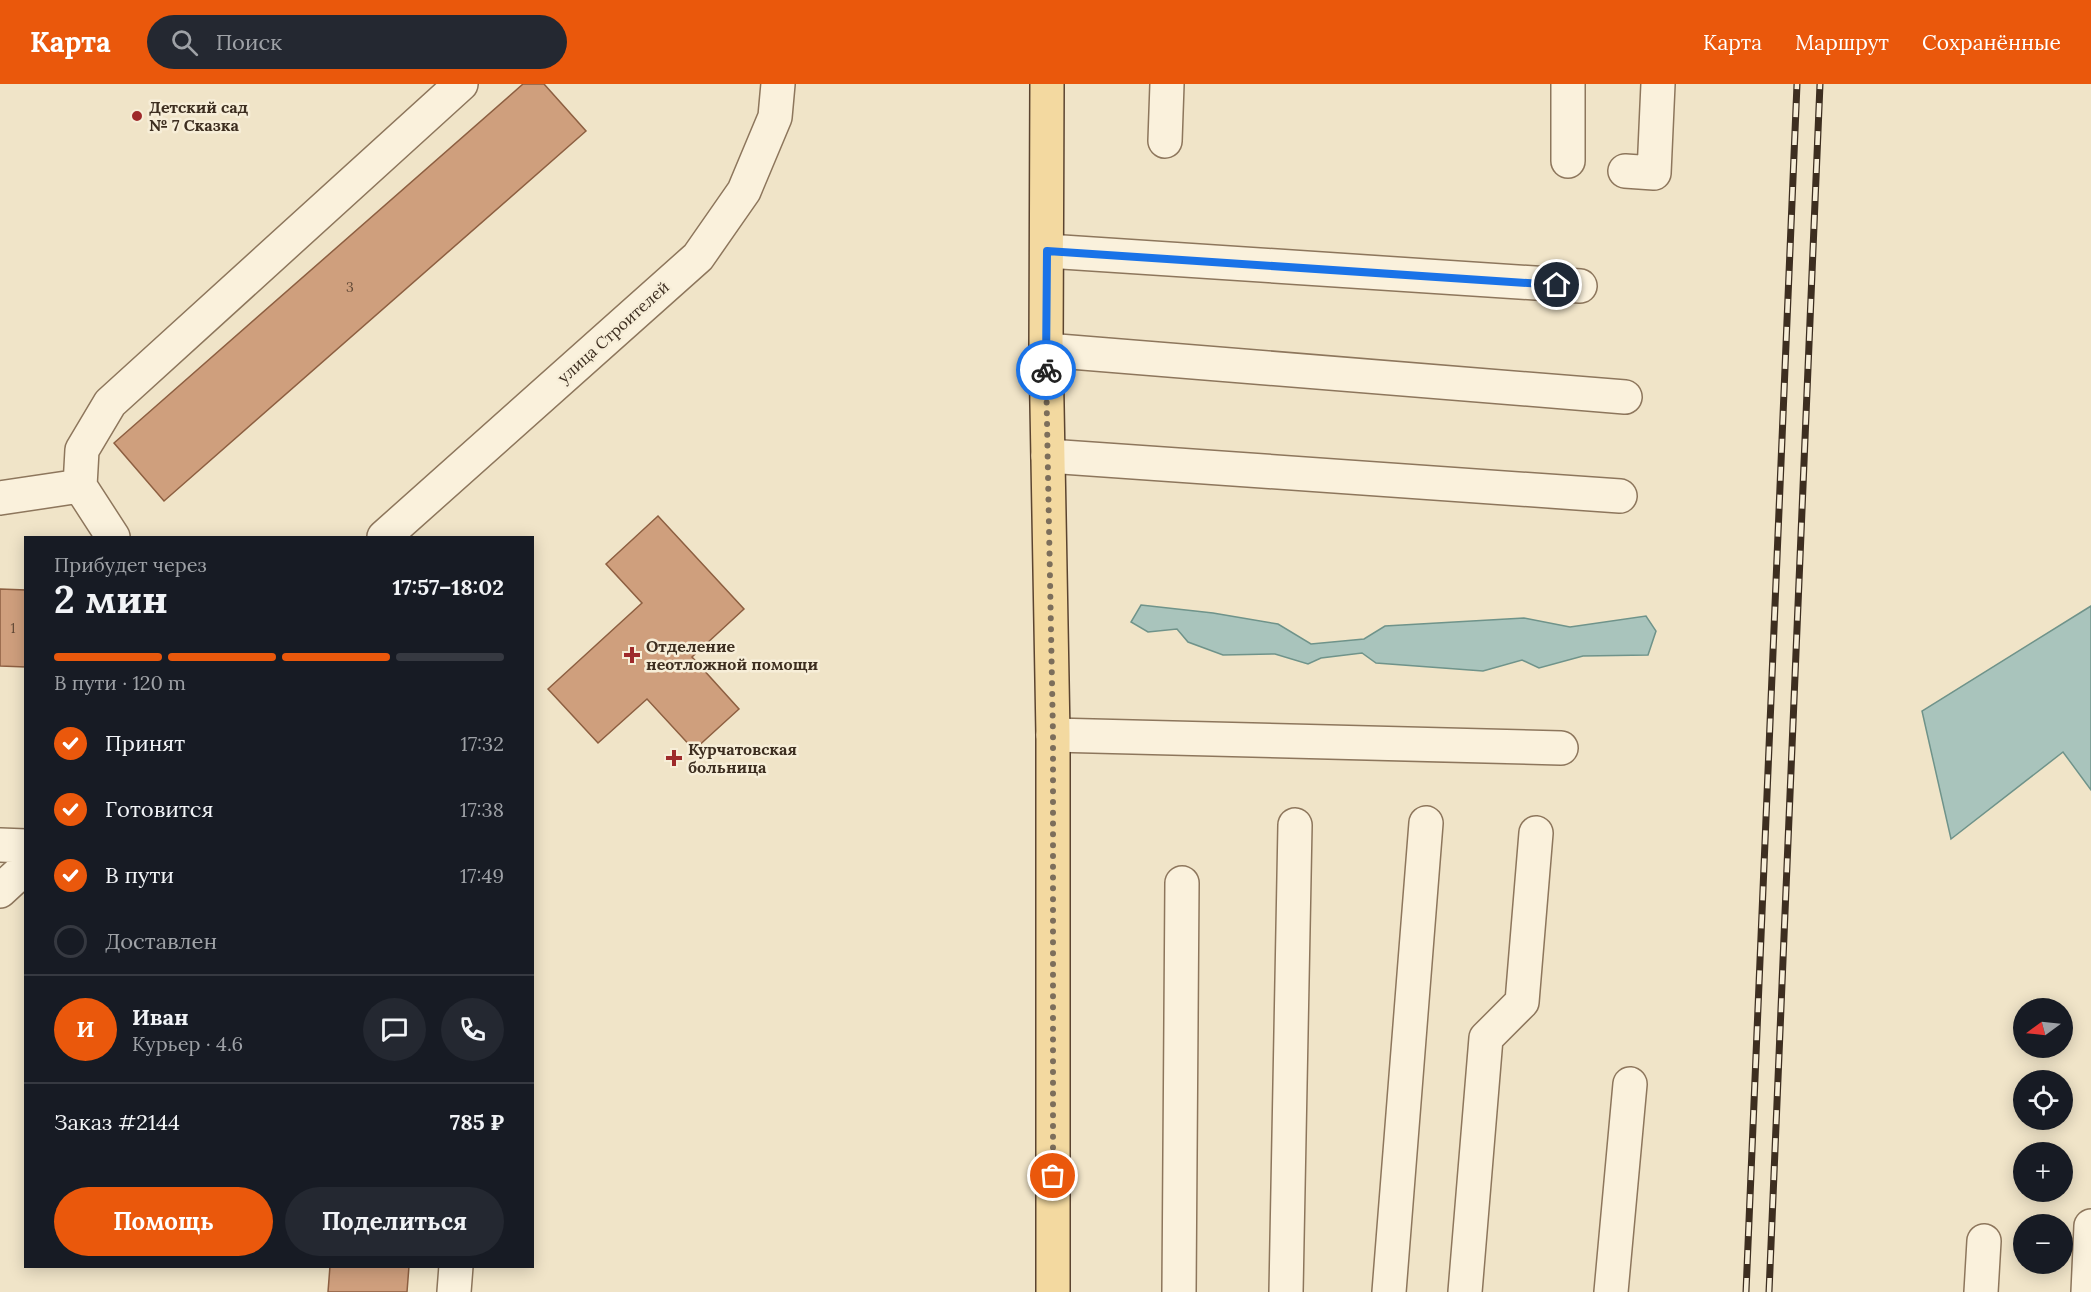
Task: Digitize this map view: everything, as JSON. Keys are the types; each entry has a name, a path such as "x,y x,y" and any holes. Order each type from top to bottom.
{"main road":[{"path":"1047,84 1046,350 1053,735 1053,1292"}],"street":[{"path":"112,536 80,486 82,450 110,403 461,84"},
{"name":"улица Строителей","path":"385,536 698,257 744,191 775,117 778,84"},
{"path":"1165,141 1167,84"},
{"path":"1568,84 1568,161"},
{"path":"1625,171 1654,173 1658,84"},
{"path":"1047,251 1580,286"},
{"path":"1046,350 1625,397"},
{"path":"1048,456 1620,496"},
{"path":"0,498 80,486"},
{"path":"1053,735 1561,748"},
{"path":"1389,1292 1426,823"},
{"path":"1286,1292 1295,825"},
{"path":"1465,1292 1486,1038 1522,1002 1536,833"},
{"path":"0,845 24,846"},
{"path":"1179,1292 1182,883"},
{"path":"1611,1292 1630,1084"},
{"path":"2088,1292 2091,1226"},
{"path":"1982,1292 1984,1241"},
{"path":"454,1292 456,1268"}],"water":[{"path":"1141,605 1213,613 1278,624 1311,644 1364,639 1385,626 1524,618 1570,627 1646,616 1656,631 1648,655 1583,656 1539,668 1522,660 1483,671 1376,663 1362,653 1321,658 1308,664 1275,654 1223,655 1188,642 1177,629 1148,632 1131,622"},
{"path":"2091,606 2091,790 2063,752 1951,839 1922,711"}],"building":[{"path":"523,84 544,84 586,131 164,501 114,443"},
{"path":"658,516 744,609 692,657 739,709 694,750 647,699 598,743 548,689 642,603 606,564"},
{"path":"0,589 24,590 24,667 0,666"},
{"path":"330,1268 409,1268 407,1292 328,1292"}],"railway":[{"path":"1746,1292 1797,84"},
{"path":"1769,1292 1820,84"}],"way so far":[{"path":"1046,370 1053,735 1053,1176"}],"place":[{"name":"Детский сад № 7 Сказка","path":"137,116"},
{"name":"Отделение неотложной помощи","path":"632,655"},
{"name":"Курчатовская больница","path":"674,758"}],"route":[{"path":"1046,370 1047,251 1557,285"}]}
